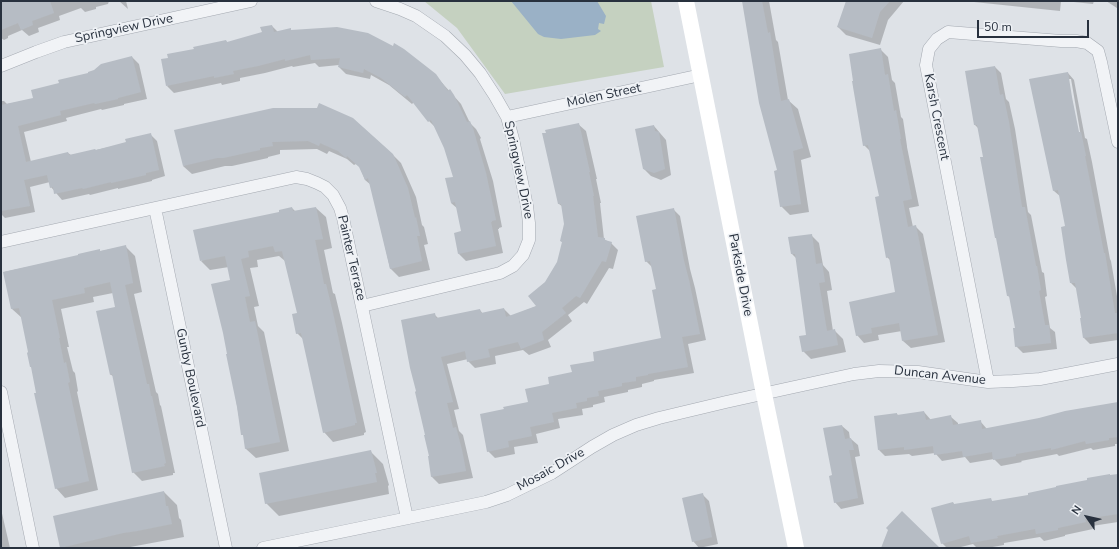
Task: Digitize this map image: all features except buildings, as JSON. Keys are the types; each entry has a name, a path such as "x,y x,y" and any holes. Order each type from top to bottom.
{"main road":[{"name":"Parkside Drive","path":"686,1 796,548"}],"street":[{"name":"Springview Drive","path":"1,66 64,42 251,1"},
{"name":"Springview Drive","path":"362,306 500,273 513,266 523,255 529,240 527,206 507,116 480,73 455,45 430,25 416,16 376,1"},
{"name":"Karsh Crescent","path":"988,382 926,65 929,49 937,39 948,32 1087,43 1098,50 1118,142"},
{"name":"Molen Street","path":"507,116 701,75"},
{"name":"Painter Terrace","path":"1,242 296,177 307,179 325,187 333,195 340,208 343,218 407,518"},
{"name":"Gunby Boulevard","path":"155,208 226,548"},
{"name":"Duncan Avenue","path":"764,394 854,374 879,371 918,372 988,382 1040,379 1118,364"},
{"path":"1,392 33,548"},
{"name":"Mosaic Drive","path":"263,548 486,502 507,495 552,473 613,435 636,425 666,416 764,394"}],"green space":[{"path":"424,1 651,1 664,67 505,94 457,28"}],"water":[{"path":"511,1 597,1 606,16 604,24 599,23 598,29 601,31 595,35 561,39 544,37 538,34"}]}
